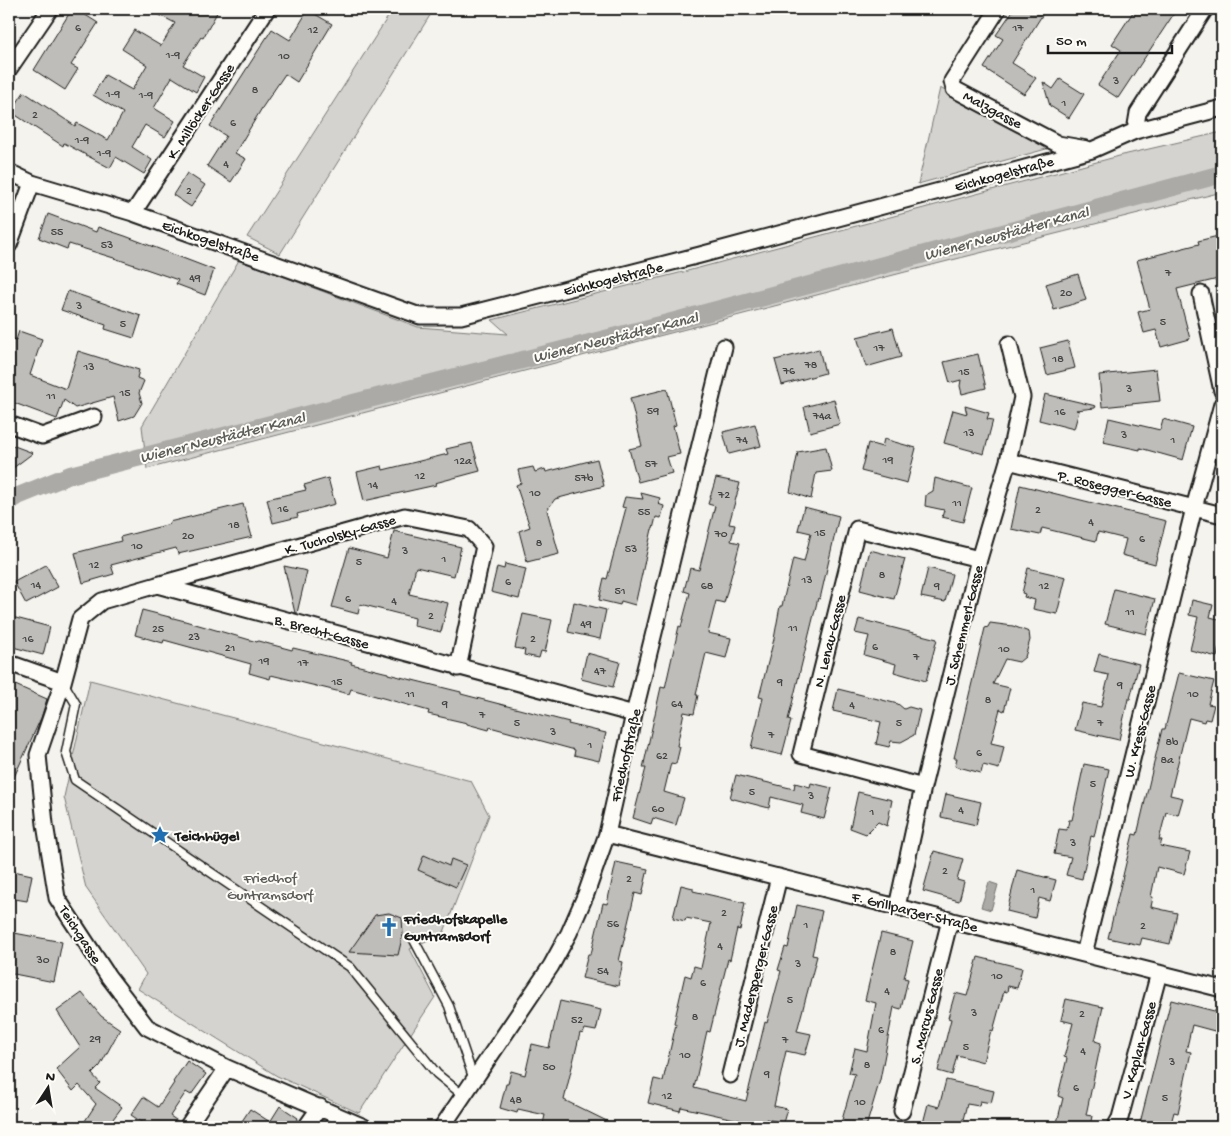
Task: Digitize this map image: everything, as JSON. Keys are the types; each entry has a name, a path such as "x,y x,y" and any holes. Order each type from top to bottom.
{"street":[{"path":"9,69 50,9"},
{"name":"K. Millöcker-Gasse","path":"133,213 268,9"},
{"name":"Malzgasse","path":"998,9 952,82 954,89 1058,144 1092,150"},
{"path":"1135,130 1138,113 1205,9"},
{"name":"Eichkogelstraße","path":"9,172 32,184 133,213 420,316 461,316 700,256 1092,150 1135,130 1222,108"},
{"path":"9,245 32,184"},
{"path":"1201,294 1222,391"},
{"name":"J. Schemmerl-Gasse","path":"897,907 923,787 979,559 1008,461 1022,397 1010,344"},
{"name":"Friedhofstraße","path":"442,1127 551,966 569,933 607,834 634,714 724,347"},
{"name":"W. Kress-Gasse","path":"1084,954 1194,508 1222,404"},
{"path":"9,424 42,436 94,417"},
{"name":"P. Rosegger-Gasse","path":"1008,461 1222,515"},
{"name":"K. Tucholsky-Gasse","path":"157,585 405,516 469,529 484,546 458,668"},
{"name":"N. Lenau-Gasse","path":"923,787 801,754 857,529 979,559"},
{"path":"9,663 63,682 80,619 102,600 157,585"},
{"name":"B. Brecht-Gasse","path":"157,585 458,668 634,714"},
{"name":"Teichgasse","path":"63,682 38,755 45,824 57,898 108,976 147,1027 227,1068 364,1127"},
{"name":"F. Grillparzer-Straße","path":"607,834 1222,989"},
{"name":"J. Madersperger-Gasse","path":"730,1075 779,877"},
{"name":"S. Marcus-Gasse","path":"902,1111 950,920"},
{"name":"V. Kaplan-Gasse","path":"1115,1127 1120,1118 1159,973"},
{"path":"187,1127 227,1068"},
{"path":"306,1127 320,1107"}],"lane":[{"path":"63,682 76,704 66,752 75,780 350,967 436,1074 464,1096"},
{"path":"414,940 449,1006 474,1082"}],"green space":[{"path":"393,9 434,9 280,254 247,237"},
{"path":"940,88 1050,148 918,184"},
{"path":"1222,132 1222,192 936,264 147,469 142,426 239,260 418,327 508,334 492,320 691,270 1123,155"},
{"name":"Friedhof Guntramsdorf","path":"90,680 471,781 489,815 444,932 410,949 435,997 359,1113 277,1076 138,989 146,974 86,888 64,797"}],"shaded area":[{"path":"989,882 998,885 991,910 981,907"}],"building":[{"path":"72,9 76,9 98,23 71,65 78,69 65,90 34,70"},
{"path":"148,9 219,9 203,38 201,37 183,65 204,77 196,92 172,77 154,108 175,121 165,137 145,125 132,147 152,160 144,174 116,157 110,168 64,143 63,146 11,112 24,92 75,126 77,123 108,140 123,113 93,95 105,75 132,90 147,65 122,49 134,30 161,46 175,23"},
{"path":"1014,9 1046,9 1012,63 1036,78 1024,94 984,68 1003,39 996,35"},
{"path":"1135,9 1177,9 1118,98 1098,85 1121,50 1112,44"},
{"path":"308,10 332,24 297,82 285,74 262,108 235,153 246,159 231,182 207,166 226,136 210,126 272,29 290,40"},
{"path":"1060,79 1084,94 1069,118 1050,106 1043,82 1053,89"},
{"path":"187,173 205,185 191,207 173,195"},
{"path":"48,214 96,232 98,227 125,236 214,270 205,295 176,284 178,280 117,259 69,244 67,249 39,238"},
{"path":"1222,235 1222,278 1177,289 1190,339 1161,347 1156,330 1144,333 1138,312 1150,309 1137,260 1199,244 1198,241"},
{"path":"1078,274 1086,300 1054,310 1046,284"},
{"path":"68,291 141,316 134,338 105,329 106,325 61,310"},
{"path":"893,328 901,357 866,367 857,337"},
{"path":"19,331 42,339 30,375 66,389 78,351 139,370 137,378 144,381 139,393 142,403 134,416 119,421 113,397 75,408 64,400 57,419 9,401 9,345 11,338 16,340"},
{"path":"1068,341 1075,368 1047,375 1040,348"},
{"path":"819,349 825,373 782,385 775,360"},
{"path":"978,354 986,388 962,394 961,380 950,383 944,362"},
{"path":"1156,369 1160,401 1102,407 1099,375"},
{"path":"667,389 676,425 673,426 680,454 667,457 672,473 638,482 629,449 642,446 630,398"},
{"path":"1045,394 1096,406 1095,408 1076,410 1079,411 1074,429 1039,420"},
{"path":"834,399 840,424 810,432 804,407"},
{"path":"965,406 989,413 987,419 993,420 984,454 944,443 953,410 967,414"},
{"path":"1109,418 1160,430 1163,419 1192,427 1183,460 1140,448 1140,450 1103,442"},
{"path":"755,424 761,446 729,454 723,432"},
{"path":"884,439 916,448 907,483 861,471 868,443 882,447"},
{"path":"472,443 480,471 435,483 436,485 364,501 357,472 382,466 383,470 448,454 446,449"},
{"path":"9,444 33,453 9,471"},
{"path":"826,447 832,471 816,473 811,499 790,492 798,452"},
{"path":"597,459 604,486 555,499 547,510 559,554 527,562 519,531 530,527 516,485 521,483 518,470 533,467 535,472 545,469 546,472"},
{"path":"328,478 335,504 297,514 298,517 273,523 267,499 306,490 304,485"},
{"path":"716,478 740,483 729,524 735,525 731,541 740,543 724,603 716,601 708,633 731,638 726,658 706,653 696,695 698,695 694,714 684,712 677,746 680,747 676,764 671,763 664,792 684,798 676,825 653,818 651,824 633,818 646,768 643,768 661,687 665,688 679,626 681,627 690,593 684,591 690,568 699,570 715,506 708,504"},
{"path":"935,478 972,488 963,522 942,517 944,510 925,506 926,495 933,491"},
{"path":"1020,485 1166,521 1155,564 1122,555 1126,539 1098,532 1096,541 1042,528 1040,535 1011,529"},
{"path":"641,493 660,498 658,504 664,506 661,518 656,517 652,529 635,605 621,601 620,605 599,600 604,578 607,579 626,508 622,507 625,497 643,499"},
{"path":"243,504 252,537 178,554 176,548 111,565 114,574 83,583 75,553 121,541 120,537 170,524 169,522"},
{"path":"804,507 839,516 820,599 818,598 788,720 791,721 782,755 751,748 763,698 759,697 793,559 804,562 811,533 798,530"},
{"path":"394,531 461,547 454,576 416,567 409,594 448,603 441,632 414,626 415,618 360,604 358,614 332,607 349,548 387,558"},
{"path":"870,550 905,559 894,599 860,590"},
{"path":"505,564 526,569 519,599 491,592 497,567 504,569"},
{"path":"46,565 58,587 26,604 14,582"},
{"path":"284,566 307,571 297,613 295,613"},
{"path":"928,568 952,574 945,602 921,597"},
{"path":"1028,568 1066,577 1057,614 1033,609 1035,600 1024,597 1025,594 1022,593"},
{"path":"1114,589 1155,599 1146,634 1105,624"},
{"path":"1192,600 1213,605 1210,617 1222,620 1222,648 1219,647 1217,657 1190,650 1198,617 1189,615"},
{"path":"574,602 606,610 600,639 568,632"},
{"path":"142,610 257,642 292,650 293,648 352,662 351,664 461,692 461,694 606,733 599,761 574,755 575,750 490,727 489,730 428,714 429,711 351,689 349,694 271,675 270,679 249,673 251,664 164,640 163,643 135,635"},
{"path":"523,614 552,620 545,652 541,651 539,658 524,655 525,650 515,648"},
{"path":"12,617 50,627 43,655 9,646 9,630"},
{"path":"859,619 937,639 926,681 894,672 896,664 864,655 869,636 855,633"},
{"path":"990,623 1013,626 1029,632 1030,640 1025,657 1019,662 1005,659 993,684 1010,688 1004,711 1000,709 991,743 1004,746 999,769 983,765 981,773 955,766 957,758 954,758 985,628"},
{"path":"587,653 620,662 613,687 581,679"},
{"path":"1099,654 1139,664 1130,699 1128,699 1119,740 1075,730 1082,703 1101,707 1109,675 1094,672"},
{"path":"1179,673 1214,681 1208,704 1214,705 1210,720 1205,719 1204,722 1189,718 1170,795 1183,798 1178,815 1166,812 1159,840 1162,840 1160,846 1190,852 1184,874 1157,867 1151,907 1177,913 1170,944 1142,938 1140,945 1108,938 1133,834 1137,835 1162,729 1165,729"},
{"path":"13,684 47,699 41,718 9,788 9,693"},
{"path":"838,689 898,704 904,709 909,707 920,710 914,735 901,742 891,741 889,747 876,744 881,722 833,711"},
{"path":"1084,764 1109,769 1094,837 1091,836 1082,879 1066,875 1071,857 1054,854 1059,829 1067,830 1069,820 1072,820"},
{"path":"736,775 794,789 795,783 810,787 811,783 832,788 824,819 801,813 803,805 771,797 769,808 730,798"},
{"path":"858,792 892,800 887,826 878,822 866,834 850,828"},
{"path":"946,794 981,802 976,825 941,817"},
{"path":"934,851 963,859 957,880 964,882 959,901 923,891"},
{"path":"424,855 449,866 451,859 466,865 456,887 418,870"},
{"path":"616,862 648,869 642,895 635,893 619,961 623,962 618,986 582,978 588,954 591,954 603,903 607,904"},
{"path":"9,870 32,875 27,901 9,898"},
{"path":"1017,870 1056,880 1050,901 1039,898 1035,918 1007,911"},
{"path":"681,885 693,888 693,891 745,903 740,930 737,929 730,960 728,959 710,1032 707,1031 694,1088 746,1101 765,1022 767,1023 781,971 778,970 785,947 788,948 797,905 822,911 812,955 817,956 797,1031 811,1034 805,1055 786,1051 774,1106 787,1109 783,1123 766,1119 764,1127 741,1127 743,1121 681,1107 680,1111 648,1103 654,1079 663,1081 685,975 691,977 694,966 701,968 711,923 686,918 685,921 673,918"},
{"path":"389,913 402,918 403,934 398,955 349,952 375,915"},
{"path":"9,932 62,942 54,982 9,973"},
{"path":"881,933 913,941 904,978 908,979 901,1009 894,1007 880,1080 866,1127 840,1127 855,1074 849,1073 855,1048 867,1051 876,1003 865,1000"},
{"path":"978,957 1022,968 1017,988 1008,986 1007,992 1004,991 983,1062 957,1055 952,1075 938,1071 951,1019 948,1018 955,993 967,996"},
{"path":"82,993 101,1016 120,1029 100,1066 92,1074 100,1083 95,1088 122,1107 107,1127 81,1127 96,1104 79,1085 73,1091 56,1069 80,1047 57,1011"},
{"path":"1066,999 1103,1007 1095,1041 1101,1043 1086,1115 1092,1116 1090,1127 1056,1127 1063,1098 1058,1096 1067,1058 1064,1057 1073,1023 1061,1020"},
{"path":"1171,1000 1222,1013 1222,1033 1192,1025 1186,1051 1191,1052 1178,1113 1174,1112 1170,1127 1139,1127"},
{"path":"560,1001 601,1010 596,1031 585,1029 583,1034 580,1033 564,1100 619,1127 557,1127 543,1124 545,1115 518,1109 517,1113 500,1108 511,1071 525,1075 532,1044 549,1048"},
{"path":"187,1061 206,1074 191,1095 186,1092 170,1116 179,1122 178,1127 149,1127 131,1115 143,1097 158,1107"},
{"path":"946,1080 994,1091 991,1103 980,1101 979,1106 967,1104 961,1127 922,1127 928,1104 939,1107"},
{"path":"280,1106 298,1118 292,1127 238,1127 250,1109 270,1122"}],"waterway":[{"name":"Wiener Neustädter Kanal","path":"9,502 18,496 70,475 664,324 1222,174"}],"place":[{"name":"Teichhügel","path":"160,835"},
{"name":"Friedhofskapelle Guntramsdorf","path":"389,927"}]}
